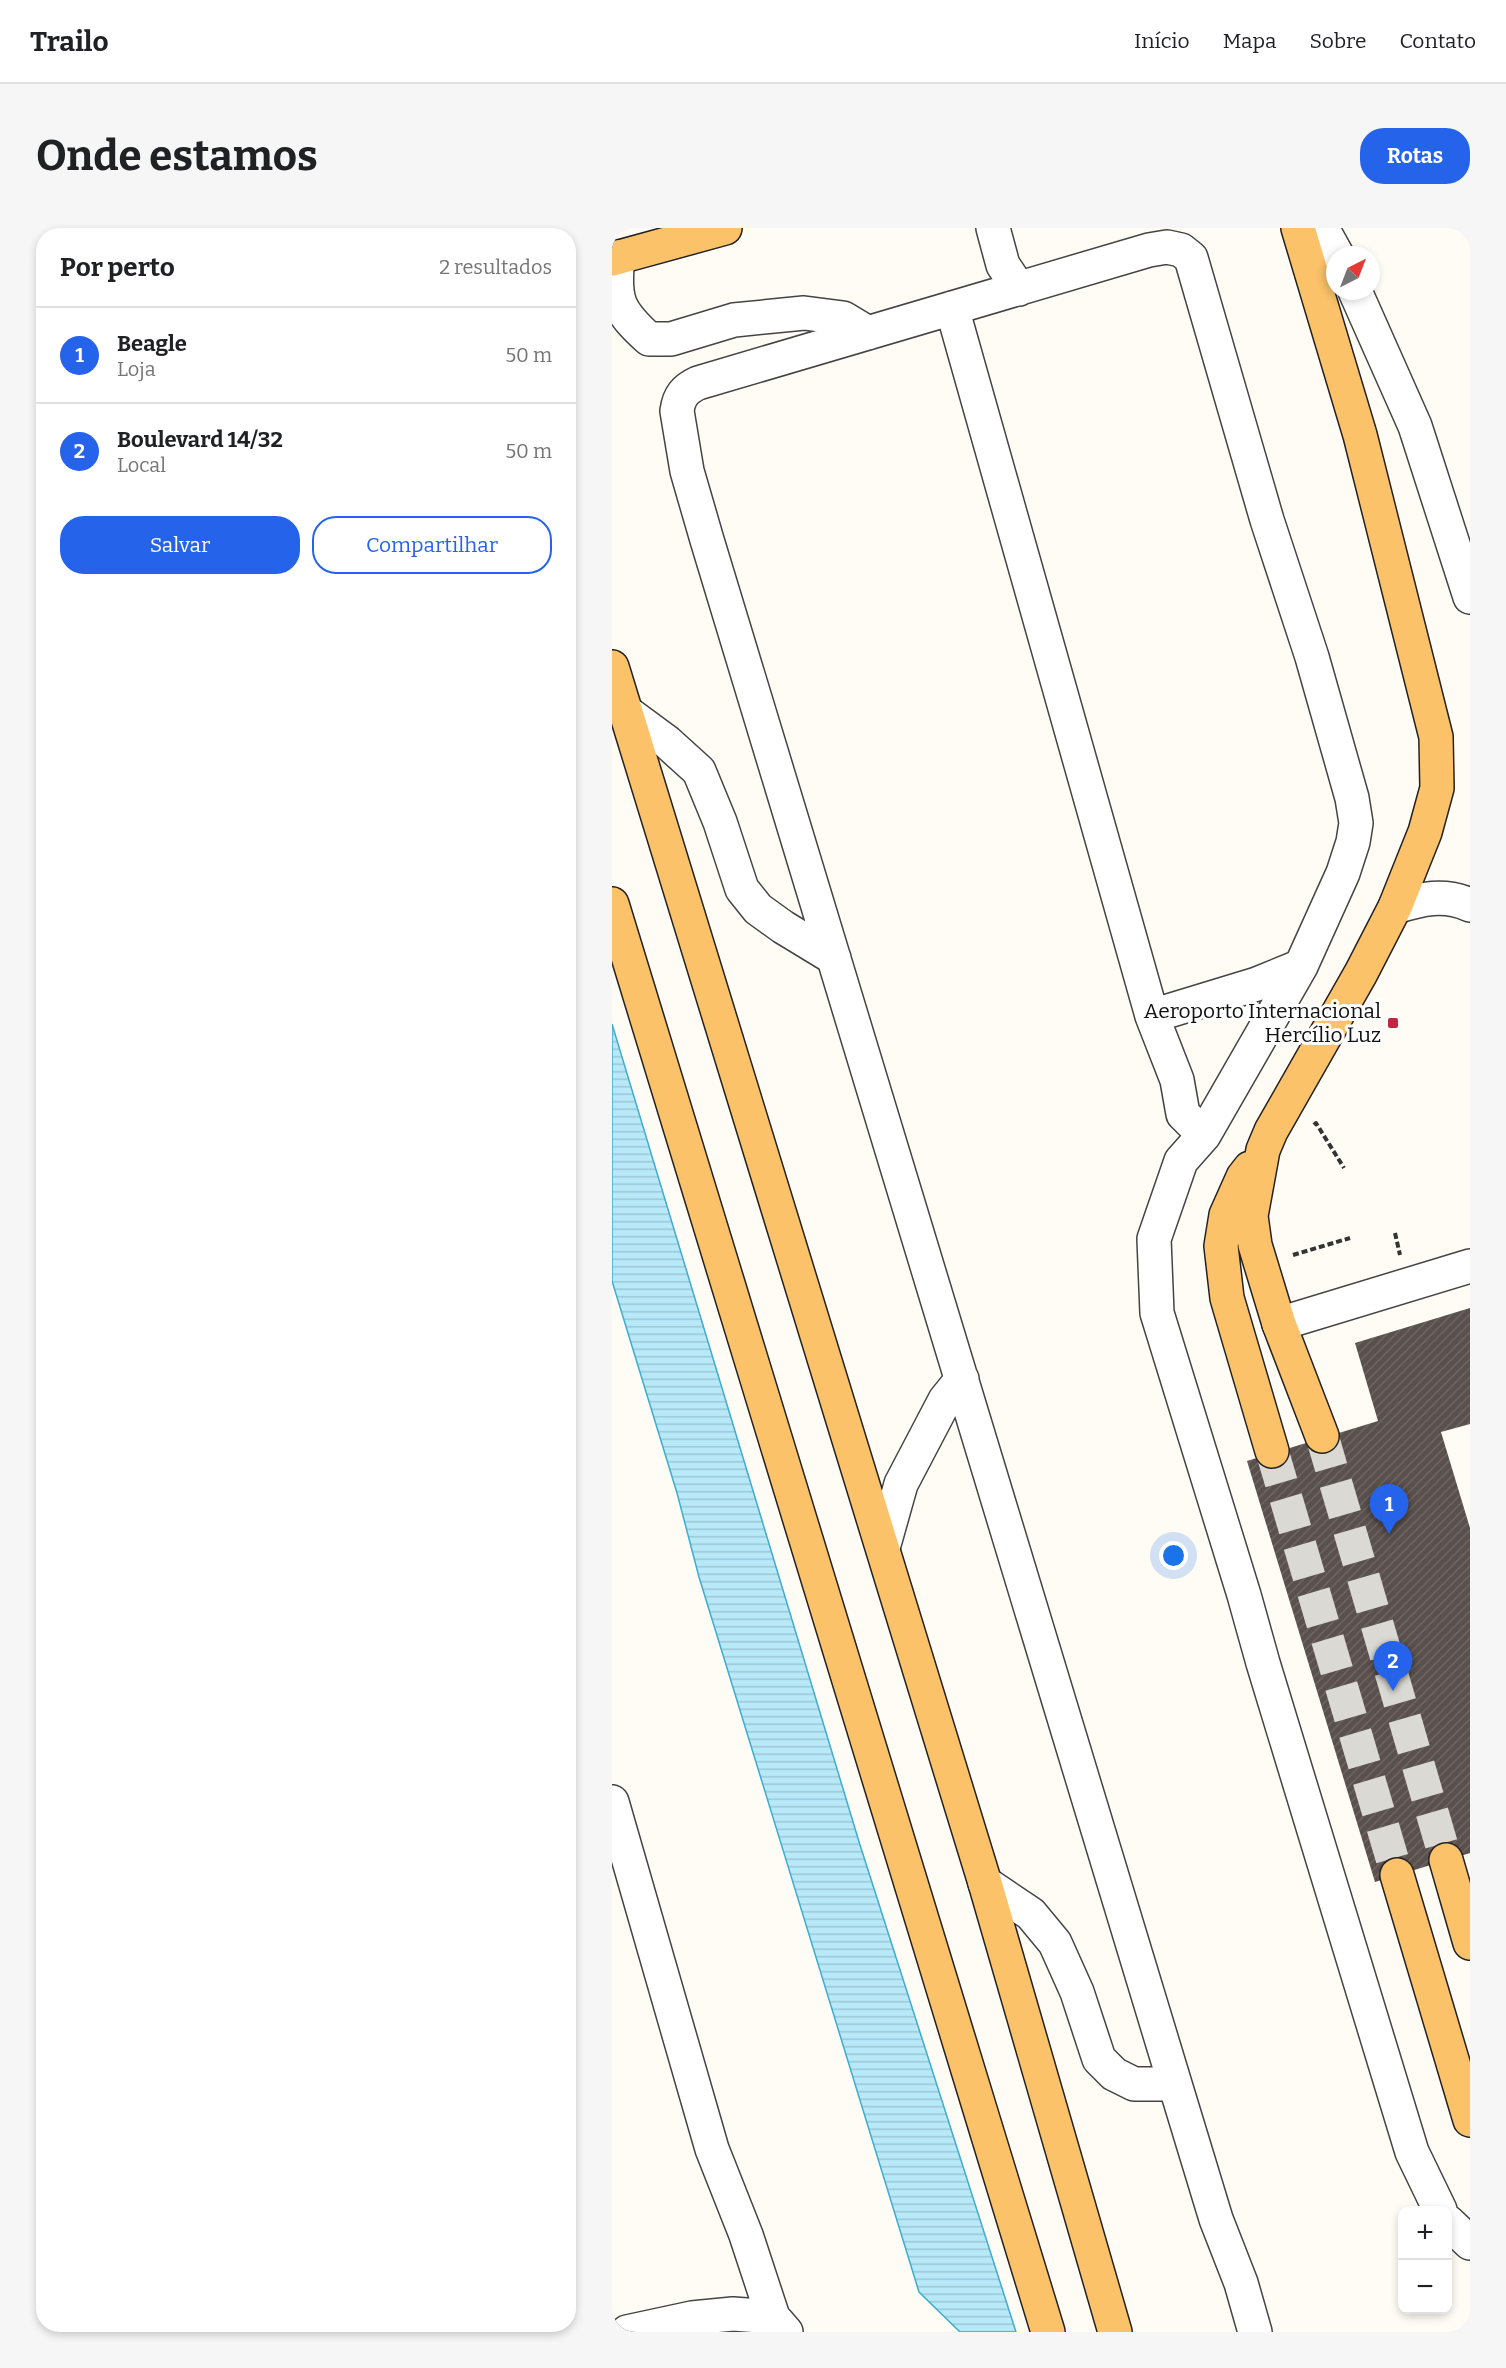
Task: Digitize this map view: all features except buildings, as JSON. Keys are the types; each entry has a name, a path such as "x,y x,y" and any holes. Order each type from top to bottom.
{"main road":[{"path":"615,258 725,228"},
{"path":"1298,228 1360,435 1436,737 1437,788 1425,832 1395,907 1361,973 1271,1131 1263,1150 1251,1216 1255,1245 1279,1324 1322,1436"},
{"path":"612,667 985,1883 1115,2332"},
{"path":"612,904 760,1397 838,1643 1048,2332"},
{"path":"1263,1150 1243,1177 1226,1215 1221,1246 1227,1298 1272,1451"},
{"path":"1446,1860 1470,1943"},
{"path":"1397,1875 1470,2120"}],"lane":[{"path":"993,228 1003,265 1018,289"},
{"path":"1322,228 1331,246"},
{"path":"1255,2332 1241,2283 1216,2219 1174,2084 687,471 677,411 682,393 698,383 1149,250 1167,247 1181,250 1191,258 1267,520 1312,657 1352,798 1356,823 1353,842 1343,873 1301,966 1204,1135 1181,1161 1154,1239 1157,1312 1408,2142 1438,2206"},
{"path":"615,258 616,289 620,307 630,322 649,339 671,339 734,320 804,314 843,318 868,333"},
{"path":"1358,300 1415,426 1470,597"},
{"path":"952,308 1152,1016 1177,1080 1183,1114 1204,1135"},
{"path":"625,711 667,742 699,771 720,822 742,889 758,909 834,958"},
{"path":"1395,907 1435,897 1453,898 1470,908"},
{"path":"1152,1016 1257,984 1301,966"},
{"path":"1279,1324 1470,1266"},
{"path":"883,1548 901,1484 945,1400 962,1379"},
{"path":"612,1802 712,2149 779,2325"},
{"path":"985,1883 1031,1914 1055,1944 1077,1992 1100,2060 1114,2074 1134,2084 1174,2084"},
{"path":"1452,2226 1470,2243"},
{"path":"627,2332 692,2318 733,2314 779,2325"}],"path":[{"path":"1261,1265 1350,1238"}],"water":[{"path":"612,1024 860,1845 1016,2332 960,2332 919,2292 699,1577 677,1493 612,1281"}],"tunnel":[{"path":"1322,1436 1446,1860"},
{"path":"1272,1451 1397,1875"}],"place":[{"name":"Aeroporto Internacional Hercílio Luz","path":"1393,1023"},
{"name":"Beagle","path":"1389,1534"},
{"name":"Boulevard 14/32","path":"1393,1691"}]}
